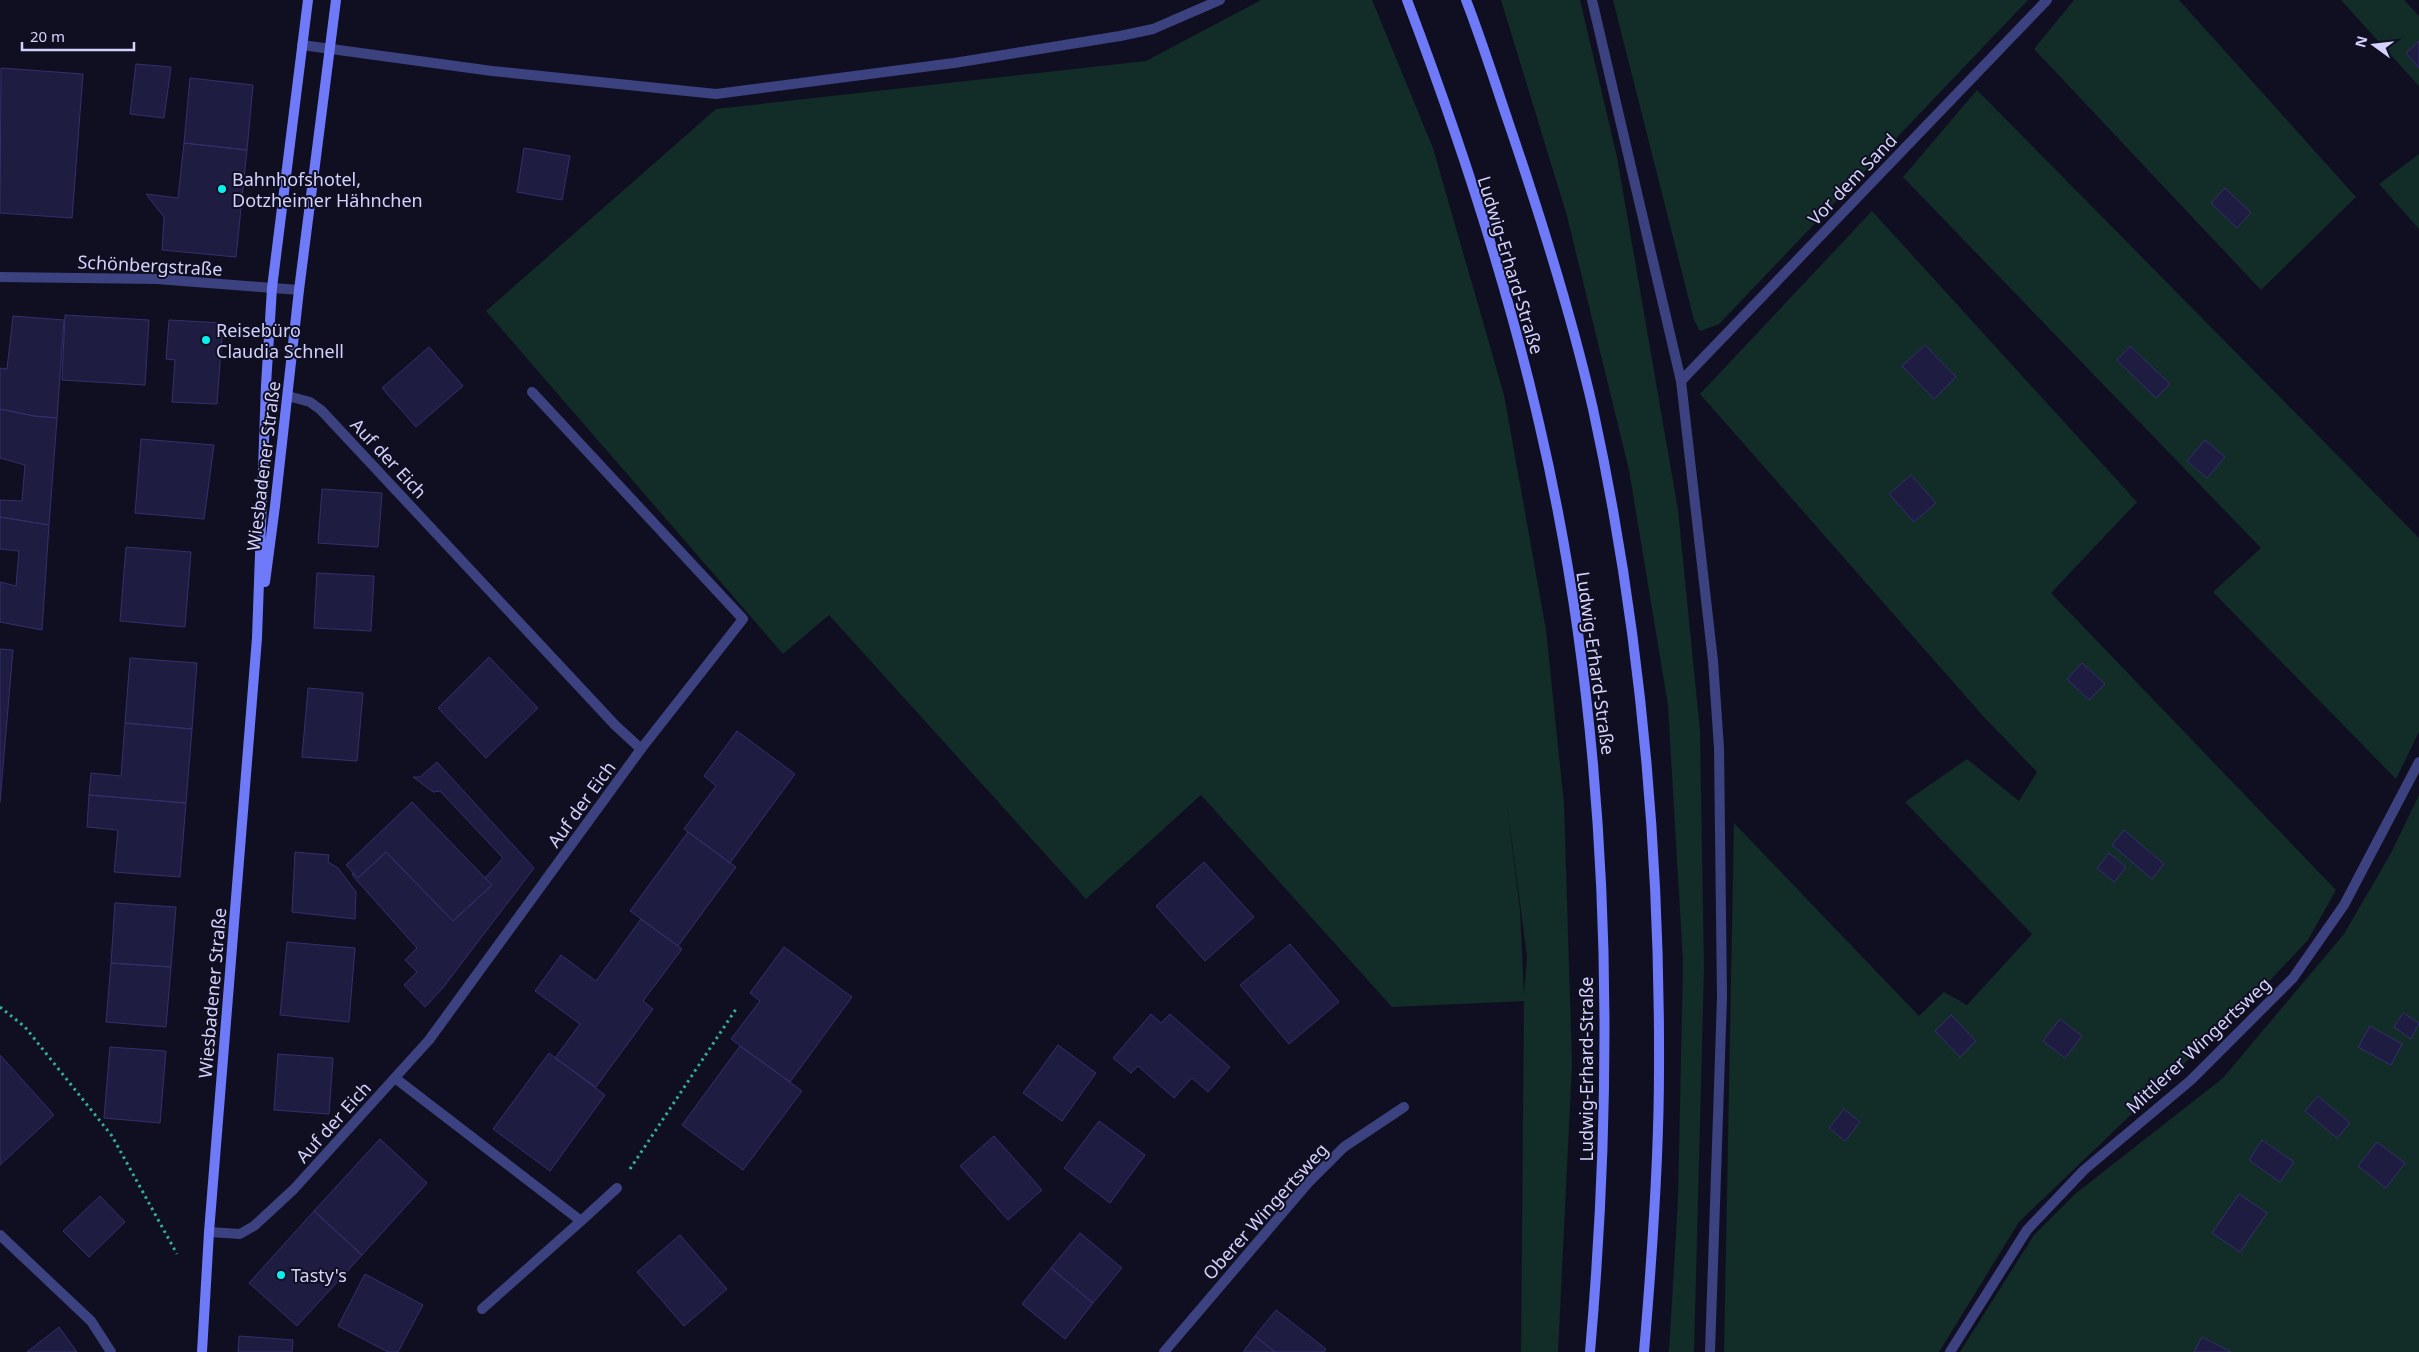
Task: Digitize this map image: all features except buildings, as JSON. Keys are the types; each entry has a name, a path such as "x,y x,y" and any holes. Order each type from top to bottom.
{"main road":[{"name":"Wiesbadener Straße","path":"202,1352 209,1232 257,638 266,384 272,288 308,0"},
{"name":"Wiesbadener Straße","path":"257,638 336,0"},
{"name":"Ludwig-Erhard-Straße","path":"1407,0 1472,190 1509,309 1539,423 1561,532 1578,640 1592,752 1601,879 1604,1050 1602,1176 1590,1352"},
{"name":"Ludwig-Erhard-Straße","path":"1466,0 1526,174 1565,302 1593,410 1631,631 1645,744 1655,875 1659,1069 1656,1178 1644,1352"}],"street":[{"path":"302,45 492,71 716,94 954,63 1120,36 1153,29 1220,0"},
{"path":"1592,0 1681,381 1713,661 1719,748 1722,997 1710,1352"},
{"name":"Vor dem Sand","path":"1681,381 2047,0"},
{"name":"Schönbergstraße","path":"0,277 157,279 299,290"},
{"path":"532,392 743,619 641,749"},
{"name":"Auf der Eich","path":"209,1232 240,1234 254,1226 294,1189 429,1040 641,749 614,725 321,410 310,402 288,396"},
{"name":"Mittlerer Wingertsweg","path":"1950,1352 2027,1230 2040,1214 2084,1170 2190,1080 2293,978 2344,905 2419,762"},
{"path":"395,1078 581,1221"},
{"name":"Oberer Wingertsweg","path":"1164,1352 1308,1183 1344,1147 1404,1107"},
{"path":"482,1309 617,1188"},
{"path":"0,1235 92,1321 111,1352"}],"path":[{"path":"0,1007 25,1027 112,1136 177,1254"},
{"path":"617,1188 736,1009"}],"green space":[{"path":"1261,0 1372,0 1433,148 1504,395 1546,630 1564,804 1572,1064 1558,1352 1521,1352 1524,1001 1392,1007 1201,795 1086,899 829,615 783,654 486,311 716,109 1146,61","holes":["1506,796 1527,956 1524,995 1520,910"]},
{"path":"1501,0 1580,0 1617,157 1678,510 1700,731 1704,969 1694,1352 1669,1352 1678,1200 1683,963 1668,705 1629,470 1567,216"},
{"path":"1613,0 2028,0 1719,324 1700,331 1694,320"},
{"path":"2074,0 2179,0 2356,197 2261,290 2034,49"},
{"path":"2341,0 2404,0 2419,16 2419,86"},
{"path":"1977,90 2419,538 2419,732 2396,779 2213,592 2261,548 1903,177"},
{"path":"2419,154 2419,229 2379,184"},
{"path":"1872,211 2137,502 2051,593 2336,890 2308,940 2261,990 2019,1222 1939,1352 1724,1352 1734,823 1919,1016 1944,992 1967,1005 2032,934 1905,802 1967,759 2019,801 2037,772 1983,716 1700,394"},
{"path":"2419,795 2419,1352 1960,1352 2034,1235 2075,1194 2223,1078 2344,934 2391,853"}],"place":[{"name":"Bahnhofshotel, Dotzheimer Hähnchen","path":"222,189"},
{"name":"Reisebüro Claudia Schnell","path":"206,340"},
{"name":"Tasty's","path":"281,1275"}]}
